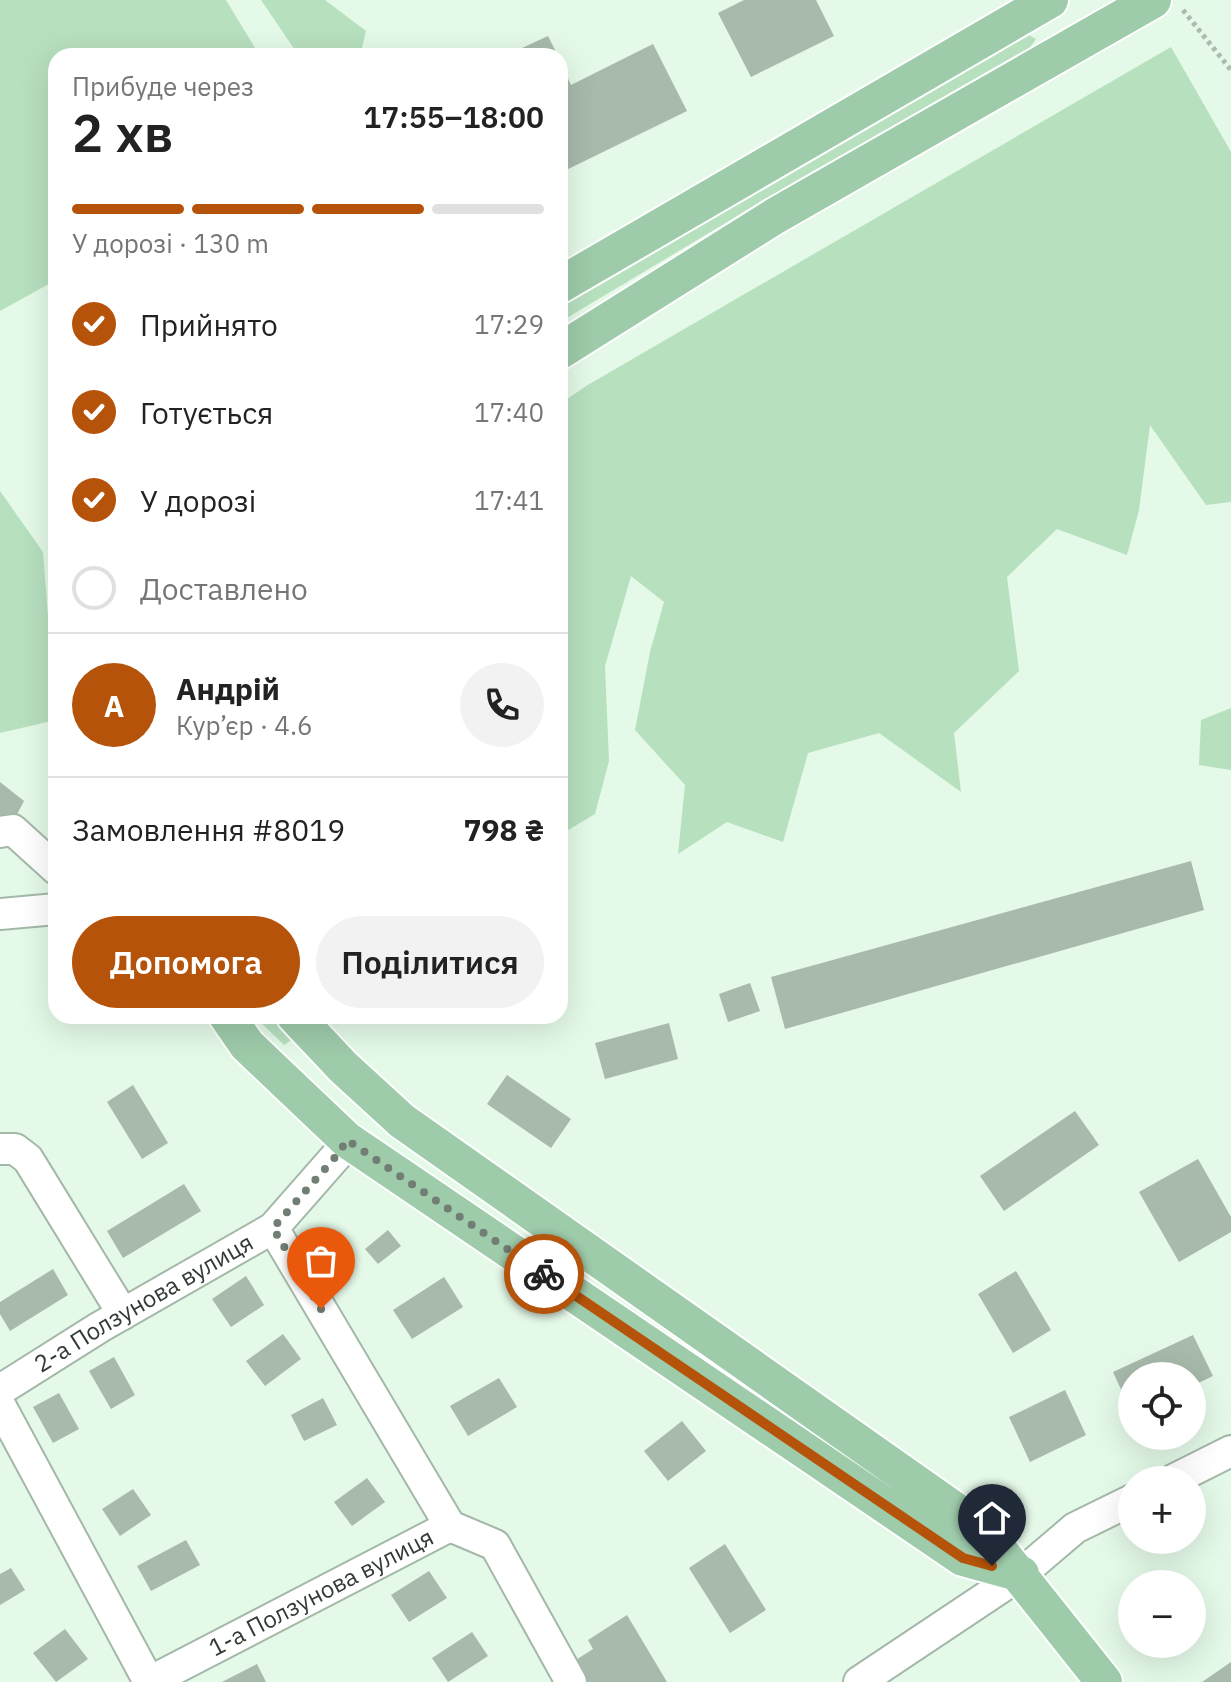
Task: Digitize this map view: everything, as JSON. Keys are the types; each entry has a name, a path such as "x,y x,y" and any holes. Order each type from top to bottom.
{"main road":[{"path":"568,280 1050,0"},
{"path":"568,346 775,216 1153,0"},
{"path":"233,1024 247,1045 347,1140 963,1558 1021,1574"},
{"path":"303,1024 353,1077 402,1121 983,1530 1104,1682"}],"street":[{"path":"0,832 13,830 48,862"},
{"path":"0,914 48,910"},
{"name":"2-а Ползунова вулиця","path":"0,1390 123,1314 273,1228 347,1140"},
{"path":"0,1149 15,1149 28,1159 123,1314"},
{"path":"273,1228 450,1526 495,1545 571,1682"},
{"path":"0,1405 149,1682"},
{"path":"1201,1466 1231,1451"},
{"path":"859,1682 1021,1574 1075,1528 1118,1507"},
{"name":"1-а Ползунова вулиця","path":"149,1682 450,1526"}],"path":[{"path":"1175,0 1231,70"}],"green space":[{"path":"0,0 226,0 255,48 48,48 48,284 0,311"},
{"path":"261,0 325,0 366,31 362,48 294,48"},
{"path":"1027,34 1036,39 1027,52 806,175 568,317 568,298"},
{"path":"1171,47 1231,152 1231,502 1206,505 1150,425 1139,510 1127,555 1057,529 1007,577 1019,671 954,733 961,792 879,733 808,753 783,842 727,822 678,854 685,785 635,730 650,652 664,602 631,576 605,666 609,761 595,814 568,830 568,398"},
{"path":"0,491 43,552 48,617 48,722 0,733"},
{"path":"1231,708 1231,770 1199,765 1201,720"},
{"path":"262,1024 283,1024 293,1039 284,1045"}],"building":[{"path":"744,0 816,0 834,36 751,77 718,13"},
{"path":"548,36 554,48 522,48"},
{"path":"653,44 687,111 568,169 568,78 571,85"},
{"path":"0,782 24,801 11,826 0,820"},
{"path":"1191,861 1204,910 785,1029 771,977"},
{"path":"750,983 760,1011 728,1022 719,994"},
{"path":"669,1023 678,1059 605,1079 595,1043"},
{"path":"507,1075 571,1119 551,1148 487,1104"},
{"path":"133,1085 168,1143 142,1159 107,1102"},
{"path":"1075,1111 1099,1145 1004,1211 980,1176"},
{"path":"1198,1159 1231,1217 1231,1232 1179,1262 1139,1192"},
{"path":"184,1184 201,1211 123,1258 107,1231"},
{"path":"388,1230 401,1246 378,1264 365,1249"},
{"path":"53,1269 68,1295 10,1331 0,1314 0,1302"},
{"path":"1016,1271 1051,1330 1013,1353 978,1294"},
{"path":"246,1276 264,1305 231,1327 212,1299"},
{"path":"444,1277 463,1307 412,1339 393,1310"},
{"path":"283,1334 301,1359 265,1386 246,1361"},
{"path":"1193,1335 1213,1376 1206,1379 1206,1362 1135,1362"},
{"path":"114,1357 135,1395 111,1409 89,1371"},
{"path":"499,1378 517,1407 468,1436 450,1406"},
{"path":"1065,1390 1086,1435 1030,1462 1009,1417"},
{"path":"59,1393 79,1429 53,1443 33,1407"},
{"path":"323,1398 337,1425 304,1441 291,1415"},
{"path":"682,1421 706,1451 668,1481 644,1451"},
{"path":"367,1478 385,1502 352,1526 334,1502"},
{"path":"133,1489 151,1515 120,1536 102,1509"},
{"path":"186,1540 200,1565 151,1591 137,1566"},
{"path":"725,1544 766,1610 730,1633 689,1568"},
{"path":"11,1568 25,1590 0,1605 0,1574"},
{"path":"429,1571 447,1598 409,1622 391,1595"},
{"path":"627,1615 667,1682 578,1682 568,1665 593,1649 588,1640"},
{"path":"65,1629 88,1659 56,1682 33,1653"},
{"path":"472,1632 488,1656 448,1682 432,1658"},
{"path":"1231,1662 1231,1682 1202,1682"},
{"path":"257,1664 266,1682 222,1682"}],"way so far":[{"path":"321,1309 273,1228 347,1140 544,1274"}],"route":[{"path":"544,1274 963,1558 992,1566"}]}
